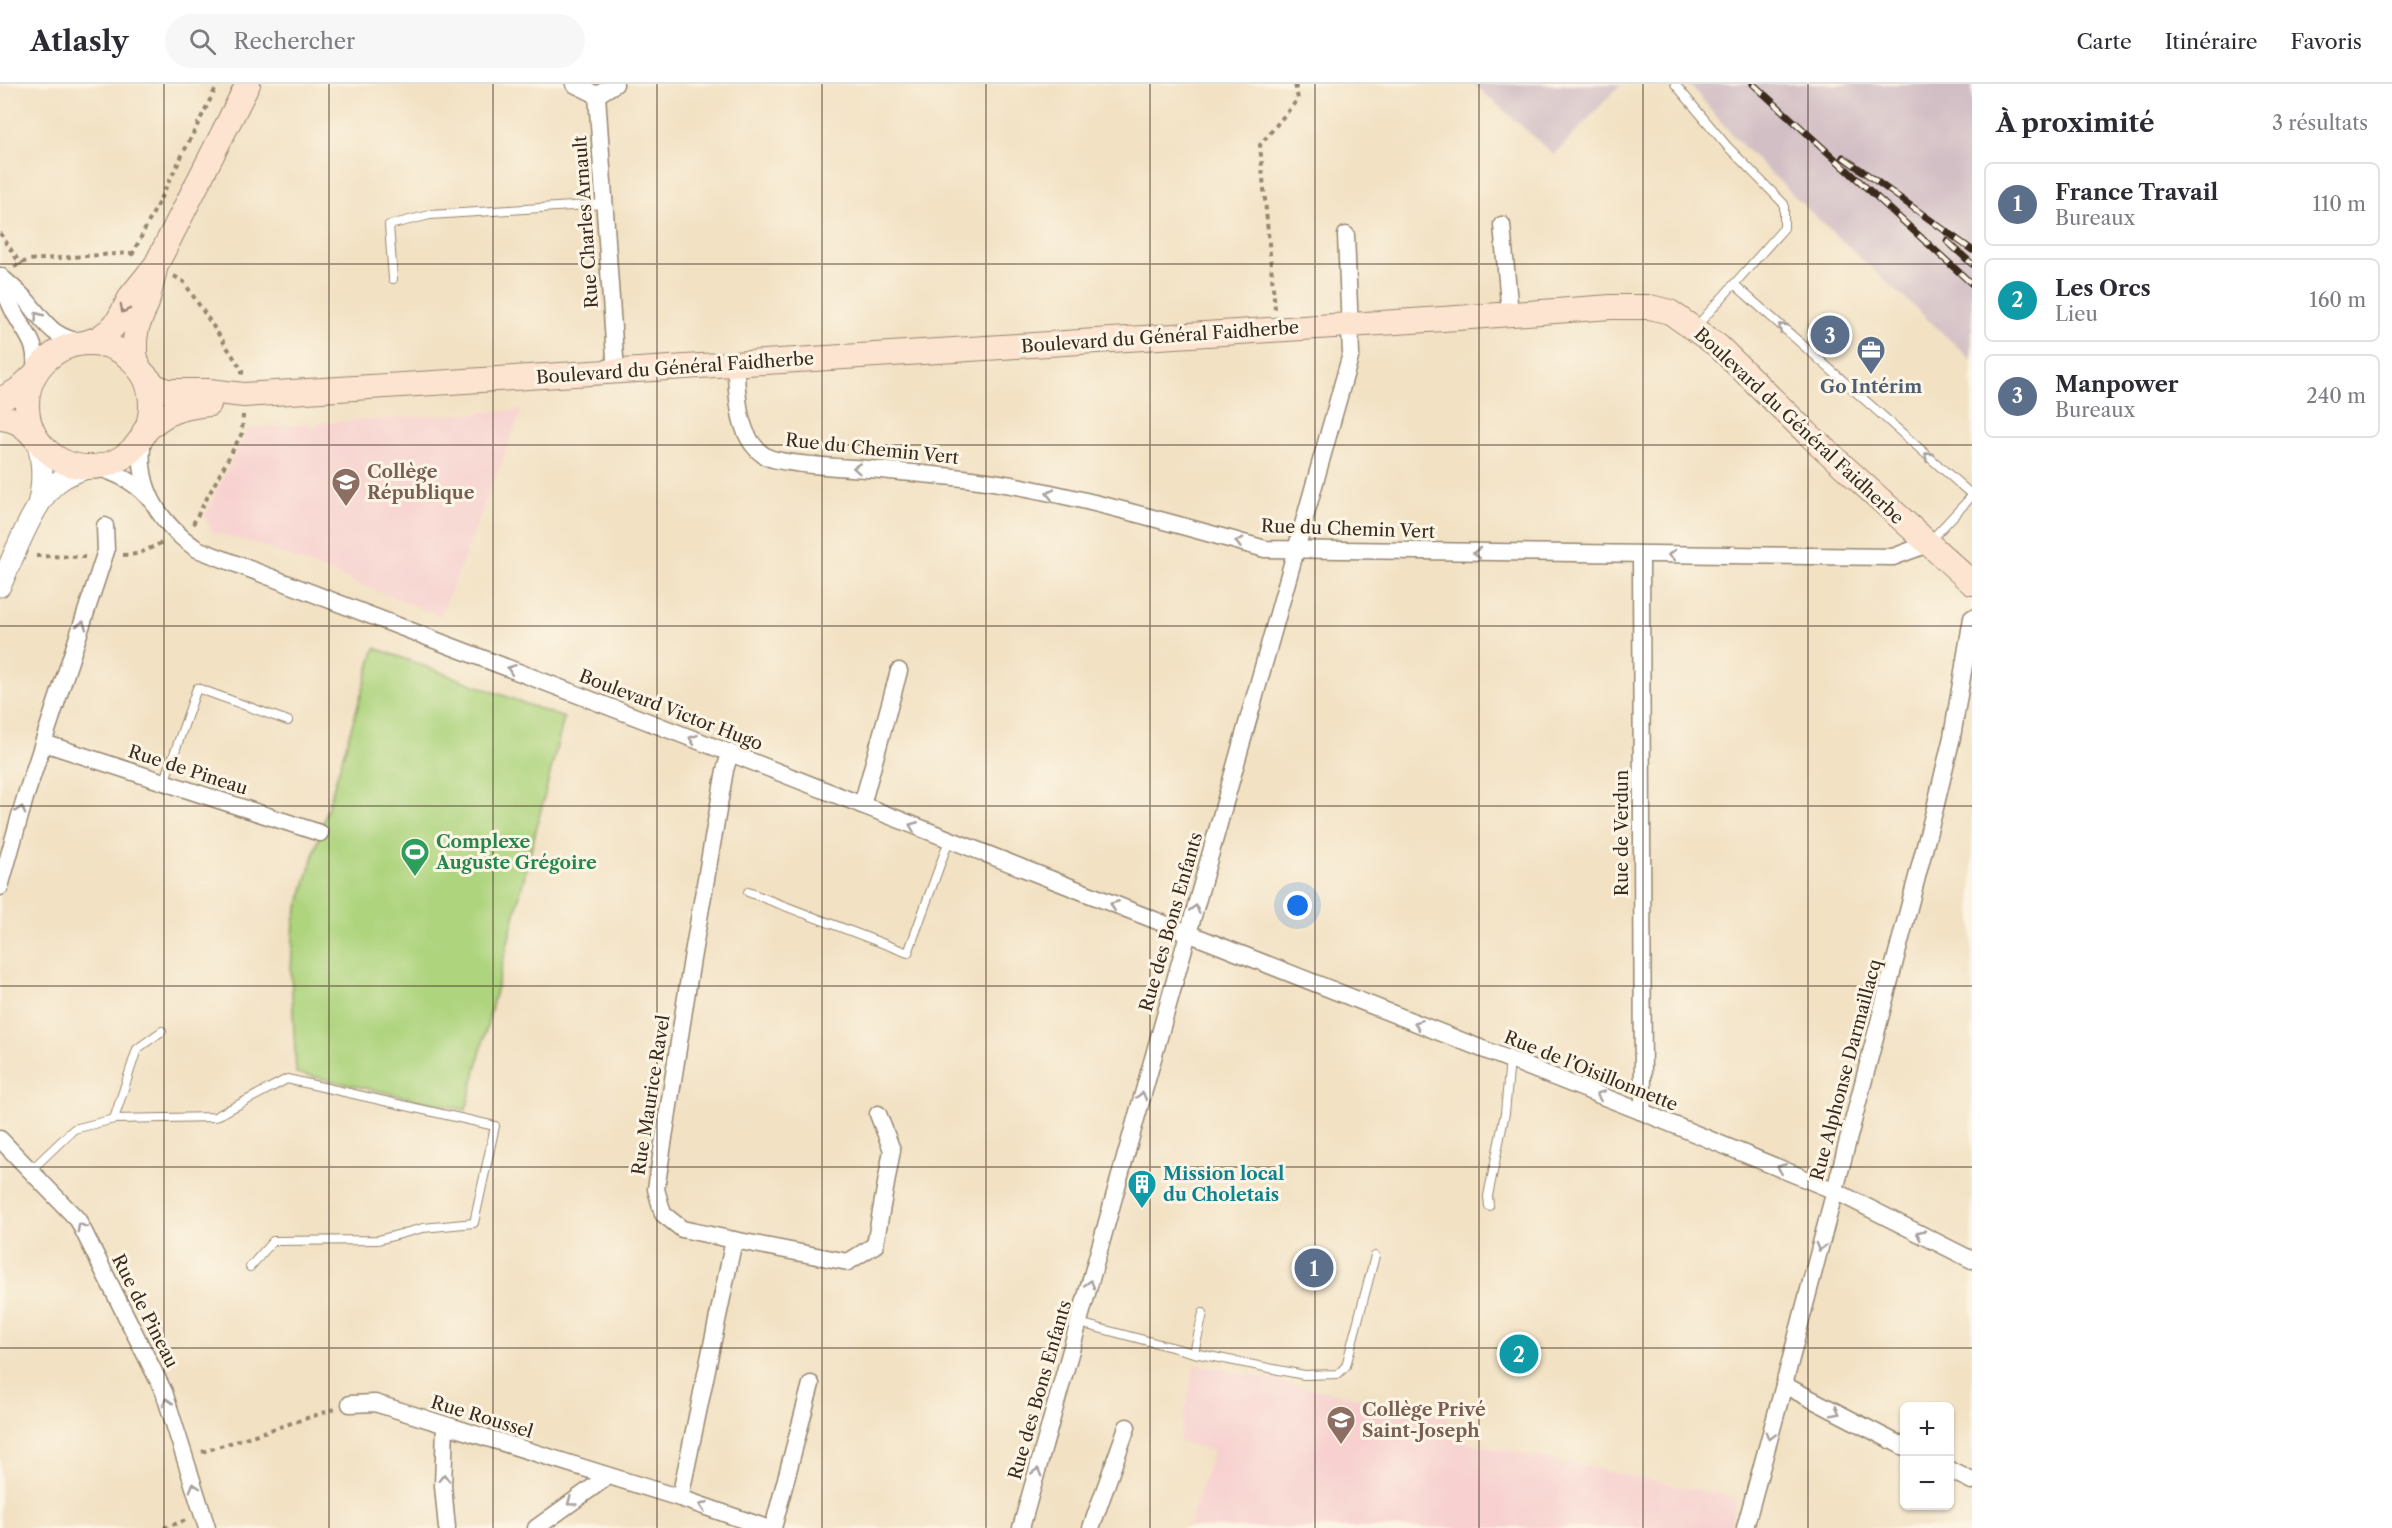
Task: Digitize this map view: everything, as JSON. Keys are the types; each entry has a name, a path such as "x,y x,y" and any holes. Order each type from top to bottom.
{"main road":[{"path":"139,369 135,354 135,340 156,265 248,84"},
{"path":"85,343 99,338 110,330 118,321 131,296 156,265"},
{"name":"Boulevard du Général Faidherbe","path":"139,369 155,386 167,391 209,391 244,395 1611,307 1650,307 1670,312 1718,346 1807,433 1928,544 1967,576"},
{"path":"0,400 18,390 55,352 69,345 85,343 101,344 117,349 129,358 147,383 151,400 150,416 144,432 135,445 123,456 109,463 93,466 76,465 60,460 47,451 25,426 11,419 0,418"},
{"path":"34,375 28,390 26,408 29,424 37,440"},
{"name":"Boulevard du Général Faidherbe","path":"144,432 165,414 182,407 244,395"}],"street":[{"path":"574,84 597,95 615,84"},
{"name":"Rue Charles Arnault","path":"597,95 616,372"},
{"path":"1502,225 1510,314"},
{"name":"Rue des Bons Enfants","path":"1021,1528 1352,354 1346,235"},
{"path":"0,277 27,301 47,328 59,336 85,343"},
{"path":"0,277 13,310 32,340 36,352 34,375"},
{"name":"Rue du Chemin Vert","path":"735,364 739,417 748,438 765,457 808,464 924,474 1022,487 1167,522 1265,549 1893,557 1928,544"},
{"name":"Boulevard Victor Hugo","path":"144,432 141,447 143,477 155,505"},
{"path":"36,510 42,475 37,440"},
{"path":"0,586 45,494 75,471 93,466"},
{"name":"Boulevard Victor Hugo","path":"93,466 111,471 143,491 176,535 197,549 730,753 1188,934"},
{"path":"0,887 19,819 106,551 105,526"},
{"name":"Rue de Verdun","path":"1640,1111 1643,1103 1641,555"},
{"name":"Rue Alphonse Darmaillacq","path":"1745,1528 1947,759 1972,618"},
{"path":"862,805 899,671"},
{"name":"Rue de Pineau","path":"44,743 320,833"},
{"name":"Rue Maurice Ravel","path":"730,753 725,770 692,959 656,1189 663,1214 682,1228 848,1262 875,1245 892,1150 878,1114"},
{"name":"Rue de l’Oisillonnette","path":"1188,934 1640,1111 1835,1191 1972,1260"},
{"name":"Rue de Pineau","path":"0,1140 78,1220 164,1392 207,1528"},
{"path":"680,1498 734,1240"},
{"path":"773,1528 811,1384"},
{"path":"1784,1385 1900,1444"},
{"name":"Rue Roussel","path":"350,1404 375,1403 445,1427 680,1498 767,1528"},
{"path":"445,1427 443,1486 447,1528"},
{"path":"1091,1528 1127,1427"},
{"path":"1954,1472 1972,1481"},
{"path":"536,1528 607,1477"}],"lane":[{"path":"1675,84 1727,146 1784,204 1784,228 1695,329"},
{"path":"393,279 389,225 430,215 604,204"},
{"path":"1734,284 1972,495 1928,544"},
{"path":"164,783 197,688 288,721"},
{"path":"748,892 908,953 949,840"},
{"path":"114,1119 137,1049 162,1031"},
{"path":"1489,1206 1488,1196 1505,1113 1510,1060"},
{"path":"30,1171 74,1129 114,1119 215,1117 287,1079 495,1126 474,1223 423,1228 378,1240 273,1241 250,1267"},
{"path":"1079,1323 1194,1353 1304,1375 1338,1374 1346,1366 1375,1256"},
{"path":"1194,1353 1203,1313"}],"path":[{"path":"128,264 218,84"},
{"path":"1277,330 1260,145 1298,99 1295,84"},
{"path":"185,1458 350,1404"}],"shaded area":[{"path":"1474,84 1621,84 1554,155"},
{"path":"1689,84 1972,84 1972,360 1817,218 1735,138"},
{"name":"Collège République","path":"522,410 441,616 254,543 213,533 204,517 247,429 304,424 316,428 319,423"},
{"name":"Collège Privé Saint-Joseph","path":"1195,1364 1450,1417 1446,1438 1737,1498 1729,1528 1188,1528 1213,1451 1179,1441"}],"green space":[{"name":"Complexe Auguste Grégoire","path":"375,648 564,718 466,1110 296,1073 291,970 294,921"}],"railway":[{"path":"1753,84 1972,284"},
{"path":"1843,157 1972,250"},
{"path":"1947,241 1972,264"}],"place":[{"name":"Manpower","path":"1830,335"},
{"name":"Go Intérim","path":"1871,376"},
{"name":"Collège République","path":"346,508"},
{"name":"Complexe Auguste Grégoire","path":"415,878"},
{"name":"Mission local du Choletais","path":"1142,1210"},
{"name":"France Travail","path":"1314,1268"},
{"name":"Les Orcs","path":"1519,1354"},
{"name":"Collège Privé Saint-Joseph","path":"1341,1446"}]}
